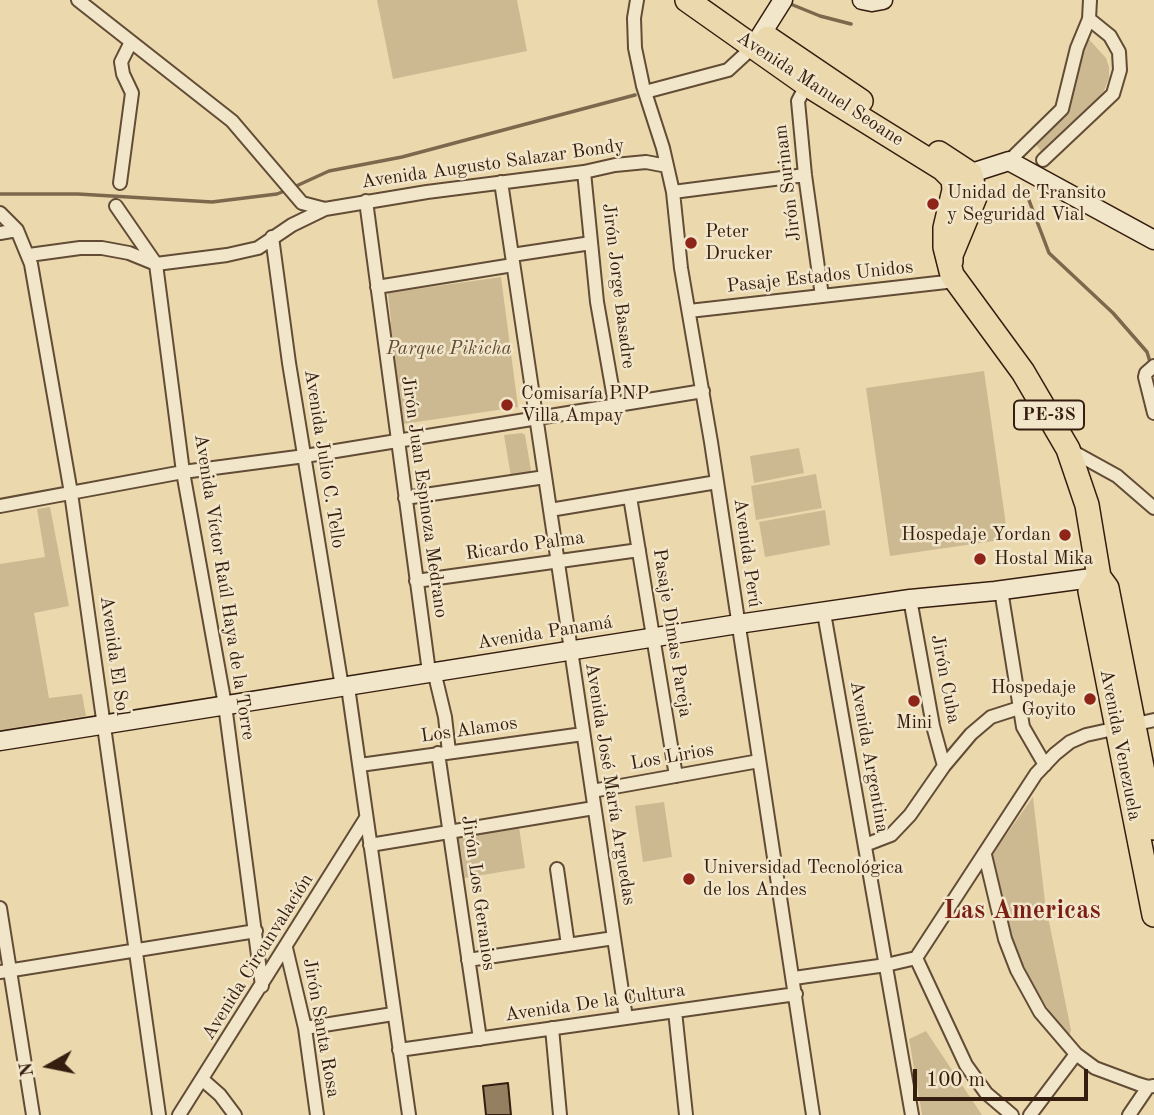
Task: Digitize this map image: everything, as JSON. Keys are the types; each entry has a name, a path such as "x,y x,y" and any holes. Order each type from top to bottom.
{"highway":[{"name":"Avenida Manuel Seoane","path":"687,0 758,40 943,169 962,176"},
{"name":"Avenida Manuel Seoane","path":"713,0 758,40"},
{"name":"Avenida Venezuela","path":"962,176 954,190 945,228 944,247 953,278 1023,372 1068,449 1087,505 1099,577 1107,588 1154,828"},
{"name":"Avenida Venezuela","path":"1134,724 1154,915"}],"street":[{"path":"78,0 232,121 302,203 325,209"},
{"name":"Avenida Perú","path":"637,0 633,33 645,92 673,192 813,1115"},
{"path":"862,0 883,0"},
{"path":"962,176 1009,162 1062,109 1077,48 1089,19 1090,0"},
{"path":"645,92 729,70 758,40 782,3"},
{"path":"1043,160 1113,94 1120,71 1119,52 1110,36 1089,19"},
{"path":"120,183 132,93 123,74 121,62 131,41"},
{"name":"Jirón Surinam","path":"811,77 798,101 822,296"},
{"path":"1030,142 1043,160 1045,182"},
{"path":"1009,162 1154,240"},
{"name":"Avenida Augusto Salazar Bondy","path":"156,264 258,248 272,237 325,209 366,201 584,172 630,163 658,163 667,166"},
{"name":"Jirón Jorge Basadre","path":"584,172 597,302 615,404"},
{"path":"673,192 805,175"},
{"name":"Avenida José María Arguedas","path":"501,182 625,1018"},
{"name":"Jirón Juan Espinoza Medrano","path":"366,201 416,581 432,672"},
{"name":"Avenida Víctor Raúl Haya de la Torre","path":"116,206 156,264 183,472 225,705 262,986"},
{"name":"Avenida El Sol","path":"0,213 17,230 29,255 71,493 159,1115"},
{"path":"0,233 17,230"},
{"name":"Avenida Julio C. Tello","path":"272,237 304,456 359,765 409,1115"},
{"path":"377,287 592,243"},
{"path":"29,255 102,248 129,253 156,264"},
{"name":"Pasaje Estados Unidos","path":"689,311 953,278"},
{"path":"1150,370 1154,413"},
{"path":"0,506 183,472 304,456 703,391"},
{"path":"1068,449 1117,476 1154,508"},
{"path":"405,498 545,477"},
{"path":"550,510 717,482"},
{"name":"Pasaje Dimas Pareja","path":"631,497 676,776"},
{"name":"Ricardo Palma","path":"416,581 639,550"},
{"name":"Avenida Panamá","path":"0,741 738,624 910,599 1099,577"},
{"path":"1001,590 1023,727 1045,765"},
{"name":"Jirón Cuba","path":"910,599 933,726 944,766"},
{"name":"Avenida Argentina","path":"824,613 912,1115"},
{"name":"Jirón Los Geranios","path":"432,672 445,717 444,753 450,832 480,1039"},
{"path":"865,845 891,835 909,816 944,766 971,734 991,717 1019,708"},
{"path":"794,978 916,958 1036,774 1070,742 1086,735 1134,724"},
{"name":"Los Alamos","path":"359,765 583,734"},
{"name":"Los Lirios","path":"592,791 759,761"},
{"path":"370,845 594,808"},
{"name":"Avenida Circunvalación","path":"179,1115 366,818"},
{"path":"985,855 1005,939 1017,970 1040,1012 1076,1054 1095,1068 1151,1086 1129,1115"},
{"path":"557,869 568,945"},
{"path":"0,908 5,972 33,1115"},
{"path":"5,972 256,931"},
{"path":"468,960 614,938"},
{"name":"Jirón Santa Rosa","path":"286,948 305,1028 315,1115"},
{"path":"916,958 966,1065 986,1093 1012,1115"},
{"name":"Avenida De la Cultura","path":"399,1050 796,994"},
{"path":"675,1011 686,1115"},
{"path":"305,1028 393,1014"},
{"path":"552,1028 560,1115"},
{"path":"1030,1115 1076,1054"},
{"path":"203,1080 235,1115"}],"green space":[{"path":"377,0 517,0 527,51 393,79"},
{"path":"1086,36 1106,58 1109,78 1104,91 1079,121 1043,154 1035,143 1056,122"},
{"name":"Parque Pikicha","path":"501,277 518,407 396,425 385,326 391,322 388,293"},
{"path":"984,371 1008,539 890,556 866,388"},
{"path":"504,435 525,435 531,470 528,474 511,477"},
{"path":"799,448 804,473 754,483 750,456"},
{"path":"816,474 822,508 756,520 751,486"},
{"path":"50,507 69,606 34,613 49,698 82,694 86,716 0,730 0,564 45,557 37,509"},
{"path":"825,510 830,545 765,557 759,522"},
{"path":"1033,797 1045,902 1070,1034 1064,1033 1024,972 1006,918 991,856"},
{"path":"664,802 672,857 643,862 635,806"},
{"path":"519,827 525,868 464,878 456,834"},
{"path":"926,1031 982,1115 922,1115 909,1039"}],"building":[{"path":"508,1083 511,1115 486,1115 483,1086"}],"waterway":[{"path":"788,3 820,16 851,24"},
{"path":"294,187 329,171 402,157 635,95"},
{"path":"0,194 78,194 212,202 277,194 287,190"},
{"path":"1027,195 1049,253 1113,313 1147,352 1151,365"}],"place":[{"name":"Unidad de Transito y Seguridad Vial","path":"933,204"},
{"name":"Peter Drucker","path":"691,243"},
{"name":"Comisaría PNP Villa Ampay","path":"507,405"},
{"name":"Hospedaje Yordan","path":"1065,535"},
{"name":"Hostal Mika","path":"980,559"},
{"name":"Hospedaje Goyito","path":"1090,699"},
{"name":"Mini","path":"914,701"},
{"name":"Universidad Tecnológica de los Andes","path":"689,879"}],"district":[{"name":"Las Americas","path":"1022,911"}]}
